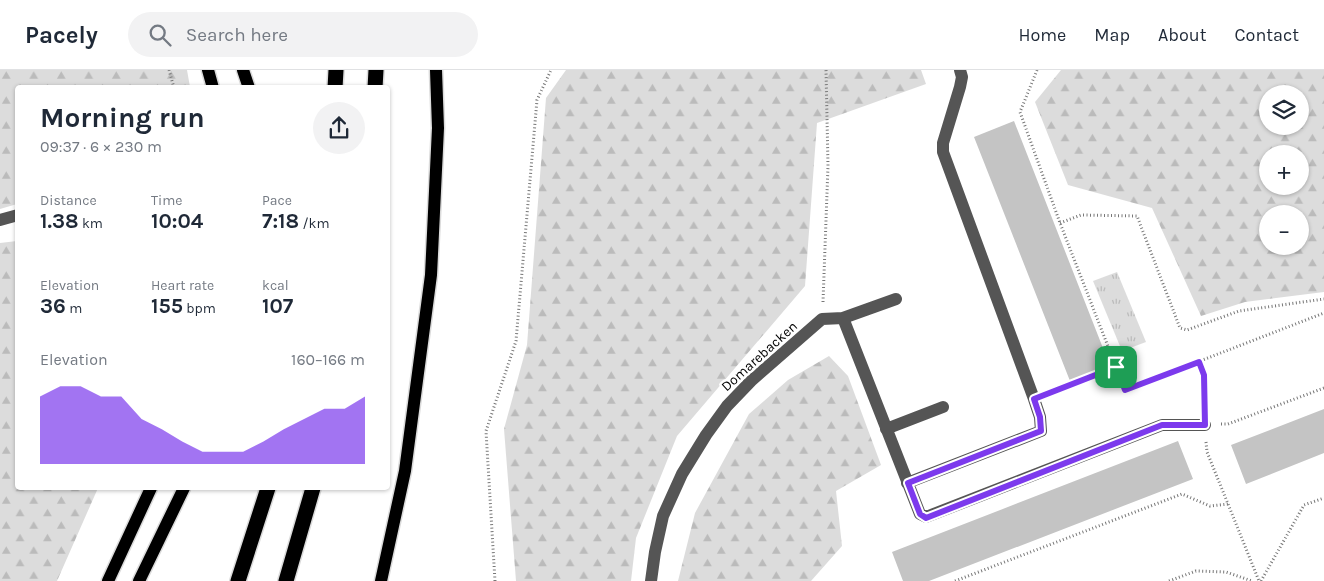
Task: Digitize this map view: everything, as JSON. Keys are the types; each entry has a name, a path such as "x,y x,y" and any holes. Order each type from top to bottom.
{"highway":[{"path":"335,85 336,70"},
{"path":"375,85 376,70"},
{"path":"238,581 267,490"},
{"path":"286,581 312,490"}],"main road":[{"path":"208,70 212,85"},
{"path":"243,70 248,85"},
{"path":"381,581 404,471 431,275 438,128 436,70"},
{"path":"108,581 150,490"},
{"path":"139,581 183,490"}],"street":[{"path":"908,483 1041,431 1040,417 1034,399 943,152 943,143 960,87 962,77 960,70"},
{"path":"0,220 15,216"},
{"path":"822,319 843,318 896,299"},
{"path":"843,318 920,514 926,518 1162,425 1205,425"},
{"name":"Domarebacken","path":"651,581 654,552 663,516 682,474 706,435 727,406 751,380 822,319"},
{"path":"886,429 943,407"}],"path":[{"path":"169,70 173,85"},
{"path":"495,581 486,431 516,341 537,100 551,70"},
{"path":"822,319 828,166 826,70"},
{"path":"1038,70 1020,112 1060,223 1125,390 1324,313"},
{"path":"1060,223 1081,215 1136,216 1180,328 1187,330 1239,311 1324,299"},
{"path":"1199,362 1204,375 1207,452 1260,581"},
{"path":"1034,399 1116,367"},
{"path":"1205,425 1228,424 1324,388"},
{"path":"955,581 1182,494 1210,506 1228,504"},
{"path":"1260,581 1304,505 1324,498"},
{"path":"1170,581 1196,571 1226,572 1252,581"}],"green space":[{"path":"0,70 187,70 190,85 15,85 15,205 0,209"},
{"path":"566,70 921,70 926,84 817,123 805,286 677,436 636,538 631,581 516,581 504,429 527,345 546,98"},
{"path":"1061,70 1324,70 1324,292 1245,302 1201,316 1152,208 1068,185 1035,102"},
{"path":"15,241 15,490 97,490 57,581 0,581 0,243"},
{"path":"1117,272 1146,342 1122,351 1093,281"},
{"path":"829,356 848,376 881,465 836,491 842,546 811,581 678,581 695,513 749,414 788,380"}],"building":[{"path":"1014,121 1110,366 1070,381 974,137"},
{"path":"1324,409 1324,453 1246,484 1231,445"},
{"path":"1178,441 1193,479 929,581 903,581 892,552"}],"route":[{"path":"1199,362 1204,375 1205,425 1162,425 926,518 920,514 908,483 1041,431 1040,417 1034,399 1116,367 1125,390 1199,362"}]}
